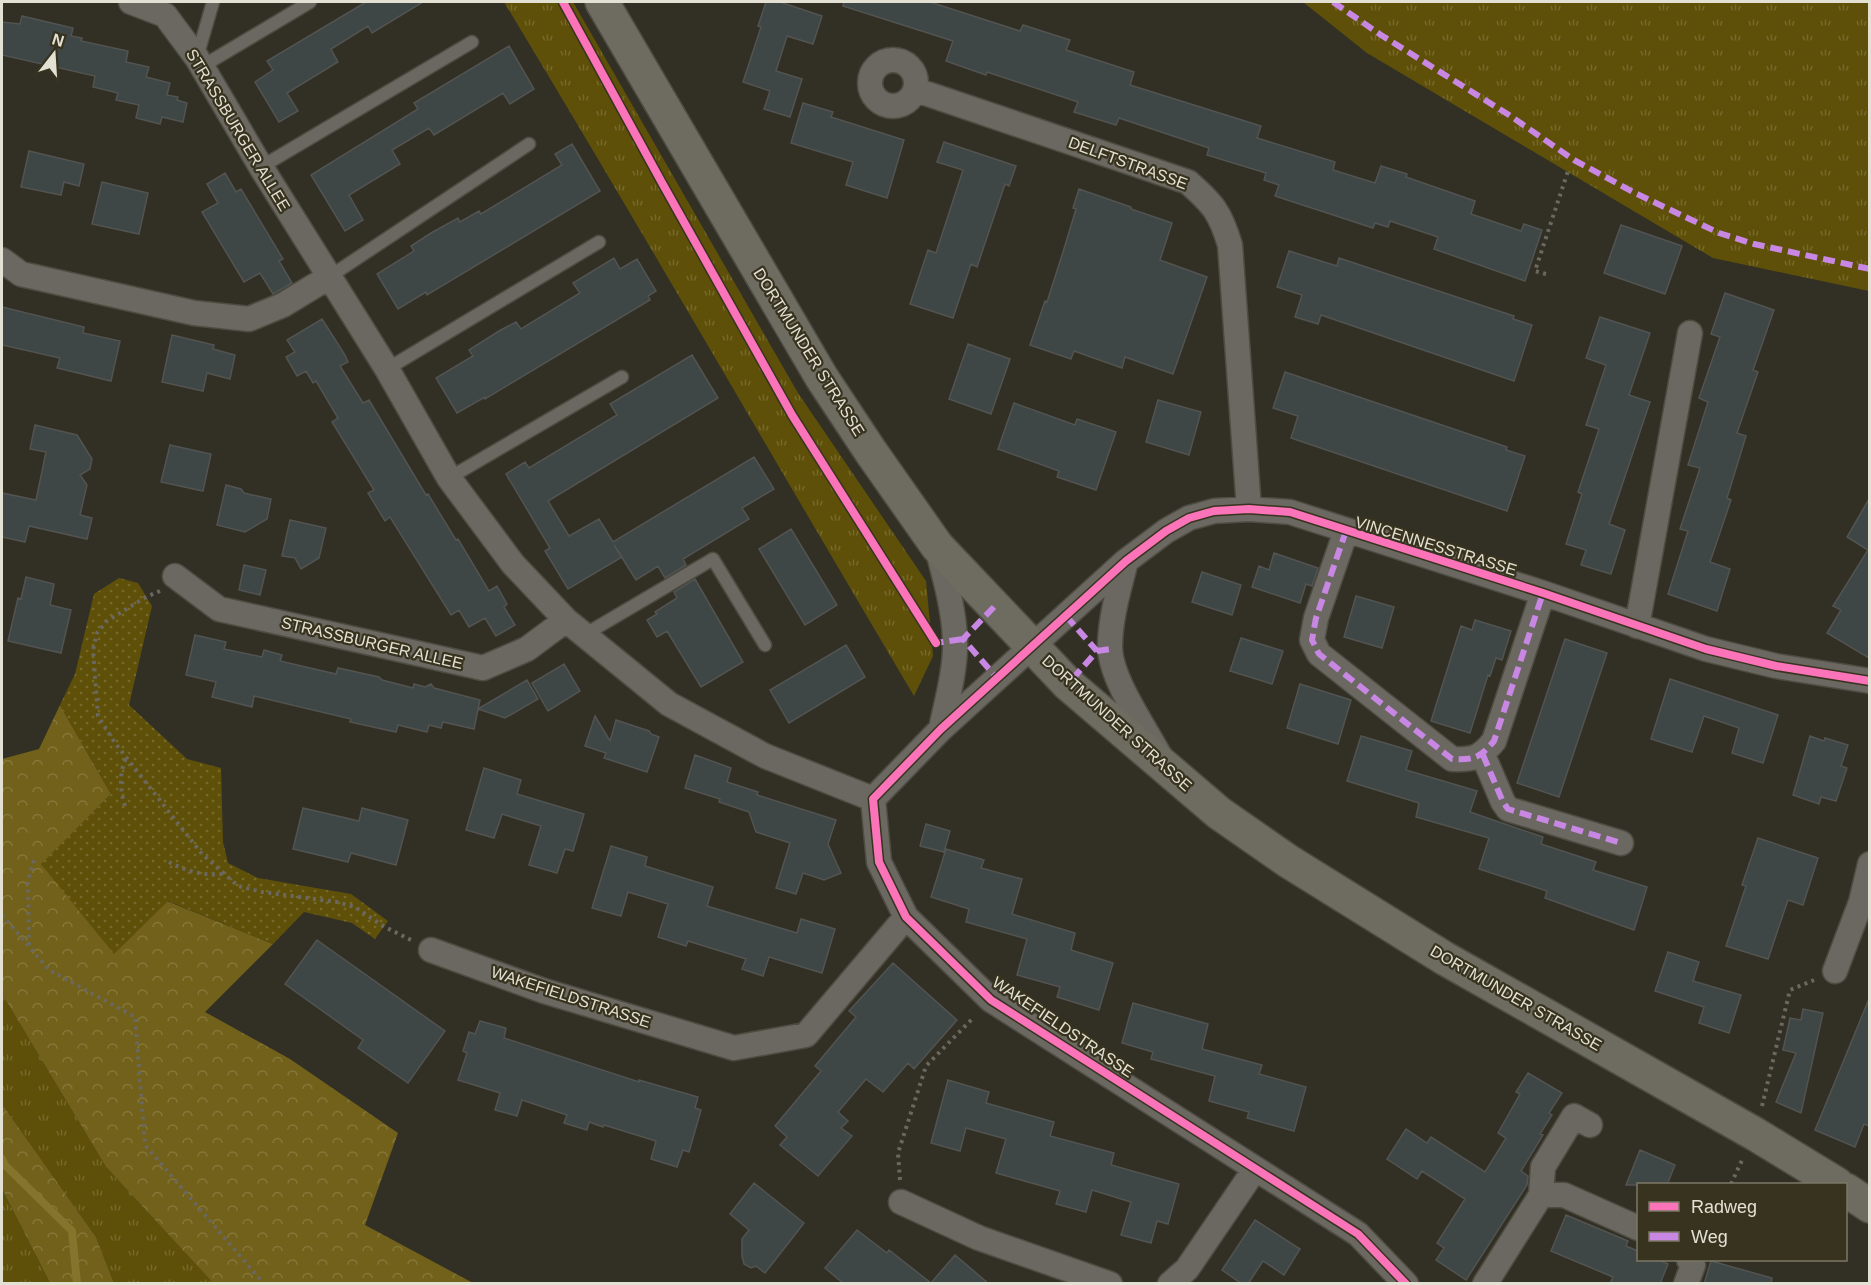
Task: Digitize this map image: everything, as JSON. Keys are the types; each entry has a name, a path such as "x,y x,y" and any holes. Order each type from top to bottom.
{"main road":[{"name":"DORTMUNDER STRASSE","path":"602,2 822,378 937,546 1068,684 1219,813 1288,861 1444,958 1755,1134 1834,1183"},
{"path":"1847,1191 1869,1206"}],"street":[{"name":"STRASSBURGER ALLEE","path":"131,2 166,8 261,167 387,369 449,478 513,564 566,620 669,704 765,756 873,799"},
{"name":"DELFTSTRASSE","path":"916,90 1188,182 1210,201 1223,222 1230,245 1249,509"},
{"path":"2,260 21,273 194,313 249,319 283,304 329,277"},
{"path":"1637,626 1690,333"},
{"name":"VINCENNESSTRASSE","path":"1032,647 1126,561 1166,531 1189,518 1215,511 1249,509 1290,512 1543,593 1706,649 1776,666 1869,681"},
{"path":"1346,531 1316,618 1312,640 1319,654 1452,759 1470,759 1483,754 1494,741 1543,593"},
{"path":"937,546 946,581 955,641 951,683 941,729"},
{"path":"1126,561 1115,610 1110,649 1118,680 1168,770"},
{"name":"STRASSBURGER ALLEE","path":"179,579 219,609 483,668 527,649 566,620"},
{"path":"873,799 941,729 1032,647"},
{"path":"1483,754 1508,809 1621,843"},
{"name":"WAKEFIELDSTRASSE","path":"873,799 879,861 906,917 992,1000 1358,1234 1406,1284"},
{"path":"1835,970 1861,902 1869,864"},
{"name":"WAKEFIELDSTRASSE","path":"431,950 544,991 734,1048 806,1035 906,917"},
{"path":"1485,1284 1541,1195 1543,1167 1574,1116 1590,1125"},
{"path":"1170,1284 1187,1269 1255,1169"},
{"path":"1541,1195 1564,1196 1637,1228"},
{"path":"901,1202 979,1238 1110,1284"}],"lane":[{"path":"199,62 213,2"},
{"path":"199,62 310,2"},
{"path":"261,167 472,42"},
{"path":"329,277 529,144"},
{"path":"387,369 599,242"},
{"path":"449,478 622,377"},
{"path":"584,635 713,559 765,645"}],"path":[{"path":"1546,274 1535,271 1568,171"},
{"path":"179,579 107,621 97,633 93,650 98,716 126,757 202,854 238,886 355,907 383,926 431,950"},
{"path":"125,806 121,795 121,768 126,757"},
{"path":"29,946 28,880 35,857"},
{"path":"169,862 178,867 209,875 223,873"},
{"path":"2,915 49,970 135,1017 146,1145 264,1284"},
{"path":"1732,1183 1755,1134 1790,990 1835,970"},
{"path":"901,1202 898,1152 926,1066 992,1000"}],"green space":[{"path":"504,2 573,2 798,393 926,581 933,656 914,696 607,175"},
{"path":"1303,2 1869,2 1869,291 1713,258 1367,53"},
{"path":"119,578 138,583 152,606 129,705 187,759 221,768 223,842 228,863 258,878 351,894 388,921 375,939 352,923 304,912 273,944 168,901 114,954 41,864 111,794 60,705 75,674 94,594"},
{"path":"60,705 111,794 41,865 167,901 273,944 205,1012 290,1059 398,1133 365,1225 473,1283 213,1283 106,1167 2,994 2,759 39,749"},
{"path":"2,994 106,1167 213,1283 114,1283 96,1237 2,1104"},
{"path":"2,1104 96,1237 114,1283 50,1283 2,1189"},
{"path":"2,1189 50,1283 2,1283"}],"building":[{"path":"366,2 423,2 372,33 368,26 331,49 338,62 287,93 298,111 279,122 255,82 273,70 267,61"},
{"path":"766,2 780,2 822,16 813,44 787,36 776,71 802,79 790,117 764,109 770,91 743,82 761,27 758,26"},
{"path":"844,2 930,2 1020,31 1023,25 1070,40 1066,50 1134,72 1130,85 1261,126 1257,138 1335,162 1333,170 1375,183 1381,166 1475,201 1471,214 1521,231 1524,224 1542,230 1525,281 1434,249 1438,237 1390,221 1388,227 1375,223 1373,228 1275,196 1279,185 1264,180 1266,173 1207,155 1209,148 1119,118 1116,125 1074,112 1078,102 946,61 953,41 843,6"},
{"path":"22,16 73,28 71,36 82,38 81,41 128,51 126,62 149,67 146,77 170,83 167,95 178,97 177,100 187,103 183,122 162,117 160,124 136,118 139,105 116,100 118,93 93,87 95,76 2,55 2,22 20,24"},
{"path":"509,46 534,89 510,104 503,93 434,135 429,128 392,150 400,164 349,195 363,220 345,231 311,175 418,109 414,103"},
{"path":"803,103 833,112 831,117 904,140 887,198 846,185 853,162 791,143"},
{"path":"944,142 1016,166 1009,186 1005,184 977,267 971,264 953,318 910,304 928,250 936,253 963,170 937,162"},
{"path":"572,144 600,191 427,295 426,292 398,309 377,274 414,251 411,246 431,233 458,218 460,222 479,211 481,214 562,165 555,154"},
{"path":"29,151 84,164 79,186 64,182 61,195 21,187"},
{"path":"225,173 236,192 241,189 283,259 279,261 292,283 273,294 260,273 244,282 202,212 218,203 207,184"},
{"path":"102,182 148,193 139,234 92,224"},
{"path":"1079,189 1172,223 1160,260 1207,277 1173,374 1125,357 1122,368 1074,351 1071,359 1030,345 1063,252 1076,209 1073,208"},
{"path":"1621,225 1682,246 1665,294 1604,273"},
{"path":"1289,251 1337,266 1339,258 1514,316 1513,319 1532,325 1514,381 1321,315 1318,324 1295,317 1302,295 1277,287"},
{"path":"614,258 620,269 637,259 656,291 648,296 650,300 485,399 485,397 457,413 436,378 473,356 469,350 499,331 516,322 521,329 580,293 573,283"},
{"path":"1725,293 1774,310 1753,370 1758,372 1737,433 1746,436 1727,498 1731,500 1710,562 1730,569 1717,611 1668,594 1688,531 1680,529 1700,468 1688,465 1708,402 1699,398 1720,337 1711,334"},
{"path":"2,307 84,327 83,333 120,341 111,381 57,368 60,358 2,345"},
{"path":"1600,317 1650,333 1629,395 1650,402 1609,524 1625,530 1611,574 1581,565 1586,550 1566,544 1582,494 1578,492 1599,429 1586,425 1606,365 1586,358"},
{"path":"322,319 345,355 348,362 340,366 363,403 369,400 426,495 428,494 456,540 458,539 489,591 497,586 507,604 504,607 515,625 496,636 485,618 469,627 459,610 451,615 390,517 385,521 368,493 374,490 332,422 338,418 316,381 313,383 306,371 297,376 286,357 295,352 287,340"},
{"path":"172,335 214,345 213,349 235,355 230,379 207,373 203,391 162,382"},
{"path":"968,344 1010,359 991,414 949,399"},
{"path":"692,355 718,398 548,501 569,536 599,519 613,542 754,457 774,489 742,508 749,519 683,559 686,565 665,578 658,566 636,580 622,557 568,589 545,551 550,548 506,474 525,462 529,468 617,415 610,404"},
{"path":"1285,372 1507,447 1506,450 1525,456 1507,511 1291,438 1298,416 1273,408"},
{"path":"1158,400 1201,412 1189,455 1146,442"},
{"path":"1014,403 1075,425 1077,419 1116,432 1096,490 1057,477 1059,471 998,449"},
{"path":"35,425 77,435 92,459 90,469 80,475 87,485 80,515 92,518 87,539 29,526 25,542 2,537 2,493 36,500 46,452 30,449"},
{"path":"170,445 211,454 203,491 161,482"},
{"path":"226,485 241,489 244,493 271,499 267,519 245,532 217,525"},
{"path":"1869,499 1869,658 1827,633 1841,610 1833,606 1868,550 1847,537"},
{"path":"290,520 326,528 319,558 301,569 295,558 282,556"},
{"path":"791,529 837,605 805,625 759,549"},
{"path":"1274,553 1318,568 1312,586 1306,584 1300,603 1252,587 1259,566 1269,570"},
{"path":"244,565 266,570 260,595 239,590"},
{"path":"1202,572 1241,585 1232,615 1192,602"},
{"path":"26,577 54,584 50,605 71,610 61,653 8,641 18,598 21,599"},
{"path":"695,579 743,662 701,687 667,631 657,637 647,620 677,598 674,592"},
{"path":"1356,596 1394,607 1382,648 1344,637"},
{"path":"1475,620 1511,631 1502,660 1496,658 1490,676 1488,675 1470,733 1431,721 1461,626 1472,630"},
{"path":"195,635 226,642 224,649 262,657 264,650 282,655 280,661 336,674 338,668 379,677 382,680 413,688 414,684 425,687 431,684 434,688 480,700 474,729 443,722 441,728 429,725 427,732 398,725 396,732 254,696 252,707 212,697 216,682 186,675"},
{"path":"1241,638 1283,651 1272,684 1230,671"},
{"path":"1565,639 1607,653 1559,797 1517,783"},
{"path":"846,645 865,677 789,723 770,690"},
{"path":"564,664 580,691 548,711 532,683"},
{"path":"1670,679 1778,715 1763,763 1732,753 1739,728 1704,716 1692,752 1651,739"},
{"path":"527,680 538,699 505,718 478,709"},
{"path":"1300,684 1351,700 1338,744 1287,728"},
{"path":"595,716 610,741 616,720 649,731 659,737 647,772 604,758 606,753 585,746"},
{"path":"1361,736 1412,751 1406,770 1477,791 1470,812 1543,837 1541,844 1596,862 1593,870 1647,887 1634,930 1545,898 1547,891 1479,869 1489,838 1416,817 1419,803 1347,781"},
{"path":"1810,736 1848,745 1841,766 1847,768 1836,801 1821,797 1819,804 1793,795"},
{"path":"695,755 731,768 727,782 758,792 757,795 836,820 828,844 841,873 824,880 803,873 796,894 776,888 790,843 756,832 749,812 719,802 720,799 685,788"},
{"path":"484,768 521,780 517,794 584,814 573,851 565,849 557,873 529,865 541,826 502,814 494,838 466,830"},
{"path":"303,808 359,821 362,808 408,820 396,865 351,853 348,862 293,849"},
{"path":"926,824 950,831 944,852 920,846"},
{"path":"1758,838 1818,858 1803,905 1788,900 1768,959 1726,946 1746,886 1742,885"},
{"path":"611,846 647,857 645,866 713,887 707,906 797,933 801,919 835,929 822,973 769,957 763,976 742,969 746,959 688,941 686,946 658,937 668,904 628,892 621,916 592,908"},
{"path":"946,849 984,860 981,868 1022,879 1012,914 1075,933 1071,950 1113,963 1099,1010 1057,997 1060,987 1017,975 1027,939 966,922 969,909 931,897"},
{"path":"317,940 445,1031 408,1083 358,1048 363,1040 285,984"},
{"path":"1668,952 1699,962 1693,981 1741,995 1729,1033 1699,1023 1704,1007 1655,991"},
{"path":"893,963 957,1020 914,1069 908,1063 883,1092 866,1079 838,1112 848,1121 841,1128 852,1136 818,1176 780,1145 787,1137 775,1126 821,1071 815,1066 856,1017 849,1011"},
{"path":"1869,999 1869,1126 1864,1124 1855,1147 1815,1130"},
{"path":"1133,1003 1208,1024 1202,1049 1262,1065 1259,1074 1306,1087 1294,1131 1247,1118 1249,1112 1209,1101 1215,1076 1151,1059 1153,1052 1122,1043"},
{"path":"1803,1009 1823,1013 1801,1113 1776,1102 1796,1053 1783,1050 1790,1018 1801,1020"},
{"path":"480,1021 506,1028 504,1038 639,1082 639,1080 698,1097 695,1108 701,1110 689,1152 683,1150 677,1167 651,1159 656,1141 589,1122 587,1130 564,1123 567,1115 522,1100 517,1116 495,1110 500,1093 458,1080 467,1053 463,1051 469,1032 475,1034"},
{"path":"1528,1073 1562,1093 1549,1113 1552,1115 1540,1134 1543,1135 1521,1171 1528,1176 1527,1185 1466,1280 1436,1260 1444,1248 1437,1243 1465,1199 1422,1171 1417,1179 1387,1159 1406,1129 1427,1143 1431,1137 1485,1172 1506,1138 1498,1133 1520,1094 1516,1092"},
{"path":"948,1080 989,1092 986,1103 1054,1122 1050,1136 1114,1153 1111,1165 1179,1184 1168,1224 1157,1221 1151,1243 1121,1235 1131,1202 1092,1190 1086,1212 1056,1204 1060,1191 996,1173 1006,1139 966,1128 960,1151 931,1143"},
{"path":"1640,1150 1675,1165 1668,1183 1626,1185"},
{"path":"754,1183 804,1223 765,1273 756,1266 751,1268 744,1264 742,1239 749,1230 730,1214"},
{"path":"1566,1215 1628,1241 1626,1246 1637,1251 1637,1261 1660,1261 1668,1264 1660,1284 1610,1284 1613,1277 1551,1251"},
{"path":"1255,1220 1300,1249 1284,1275 1263,1261 1248,1284 1242,1284 1222,1270"},
{"path":"857,1230 887,1253 889,1250 931,1283 955,1255 989,1284 844,1284 825,1268"},
{"path":"1711,1261 1772,1278 1771,1284 1704,1284"}],"waterway":[{"path":"2,1159 5,1165 72,1231 77,1284"}],"marked path":[{"path":"1333,2 1381,35 1509,115 1574,160 1635,193 1719,233 1754,244 1870,269"},
{"path":"1346,531 1316,618 1312,640 1319,654 1452,759 1476,757 1494,741 1543,593"},
{"path":"994,607 963,639 997,678"},
{"path":"1066,616 1097,651 1068,684"},
{"path":"934,639 936,643 963,639"},
{"path":"1097,651 1110,649"},
{"path":"1483,755 1508,809 1621,843"}],"cycle path":[{"path":"563,2 792,415 936,643"},
{"path":"1406,1284 1358,1234 991,1000 906,917 879,862 873,799 941,729 1126,561 1166,531 1189,518 1214,511 1249,509 1290,512 1543,593 1706,649 1776,666 1870,681"}]}
